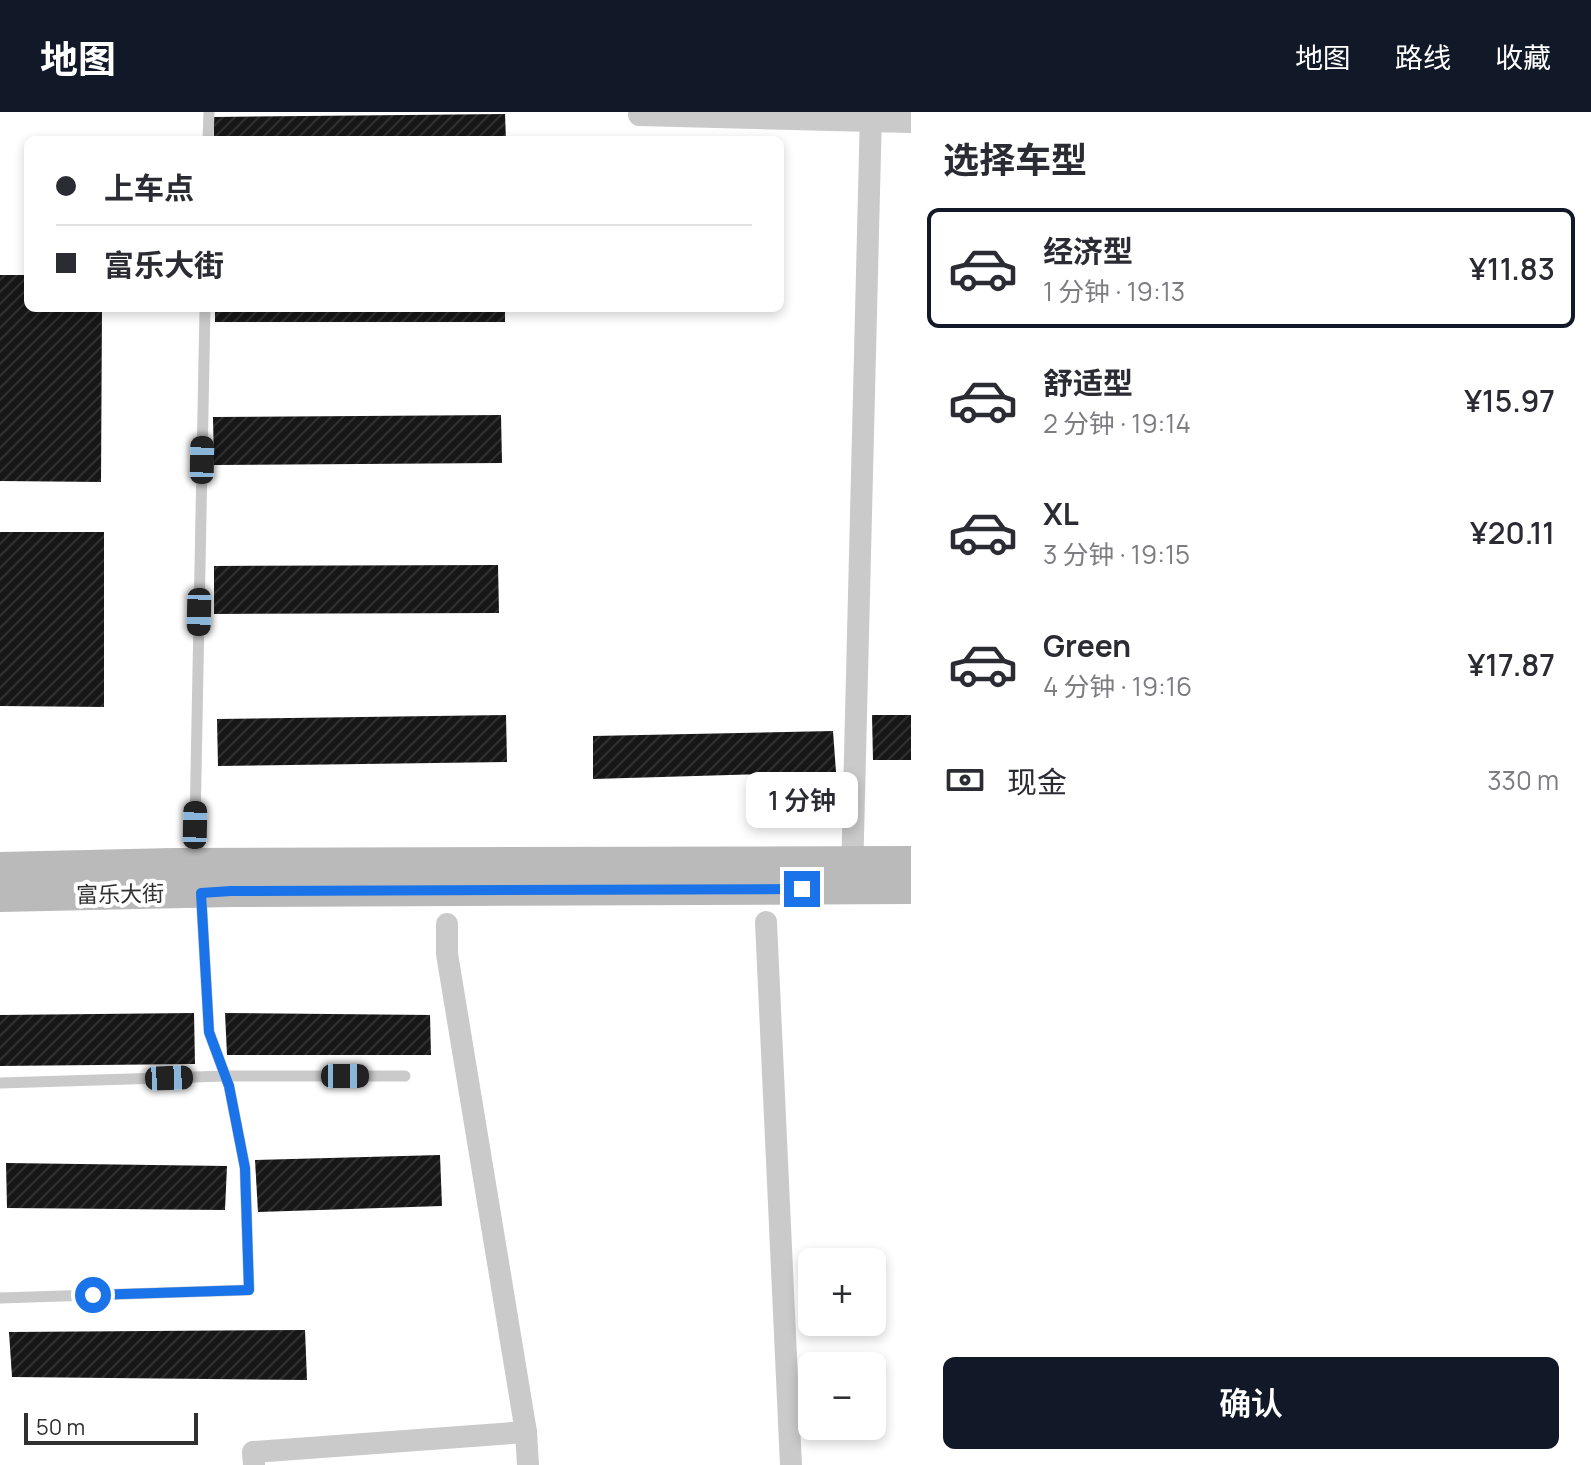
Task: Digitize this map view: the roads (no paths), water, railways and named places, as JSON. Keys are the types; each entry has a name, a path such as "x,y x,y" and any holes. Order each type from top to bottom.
{"main road":[{"name":"富乐大街","path":"852,876 911,862"},
{"name":"富乐大街","path":"0,868 200,879 852,876 911,888"},
{"name":"富乐大街","path":"0,896 200,879"}],"street":[{"path":"639,115 871,116 911,122"},
{"path":"852,876 871,116"},
{"path":"766,922 791,1465"},
{"path":"447,924 447,954 526,1432 528,1465"},
{"path":"254,1465 253,1452 526,1432"}],"lane":[{"path":"208,136 209,112"},
{"path":"0,1298 249,1290 245,1168 226,1076 209,1032 195,825 205,312"},
{"path":"0,1083 226,1076 405,1076"}]}
